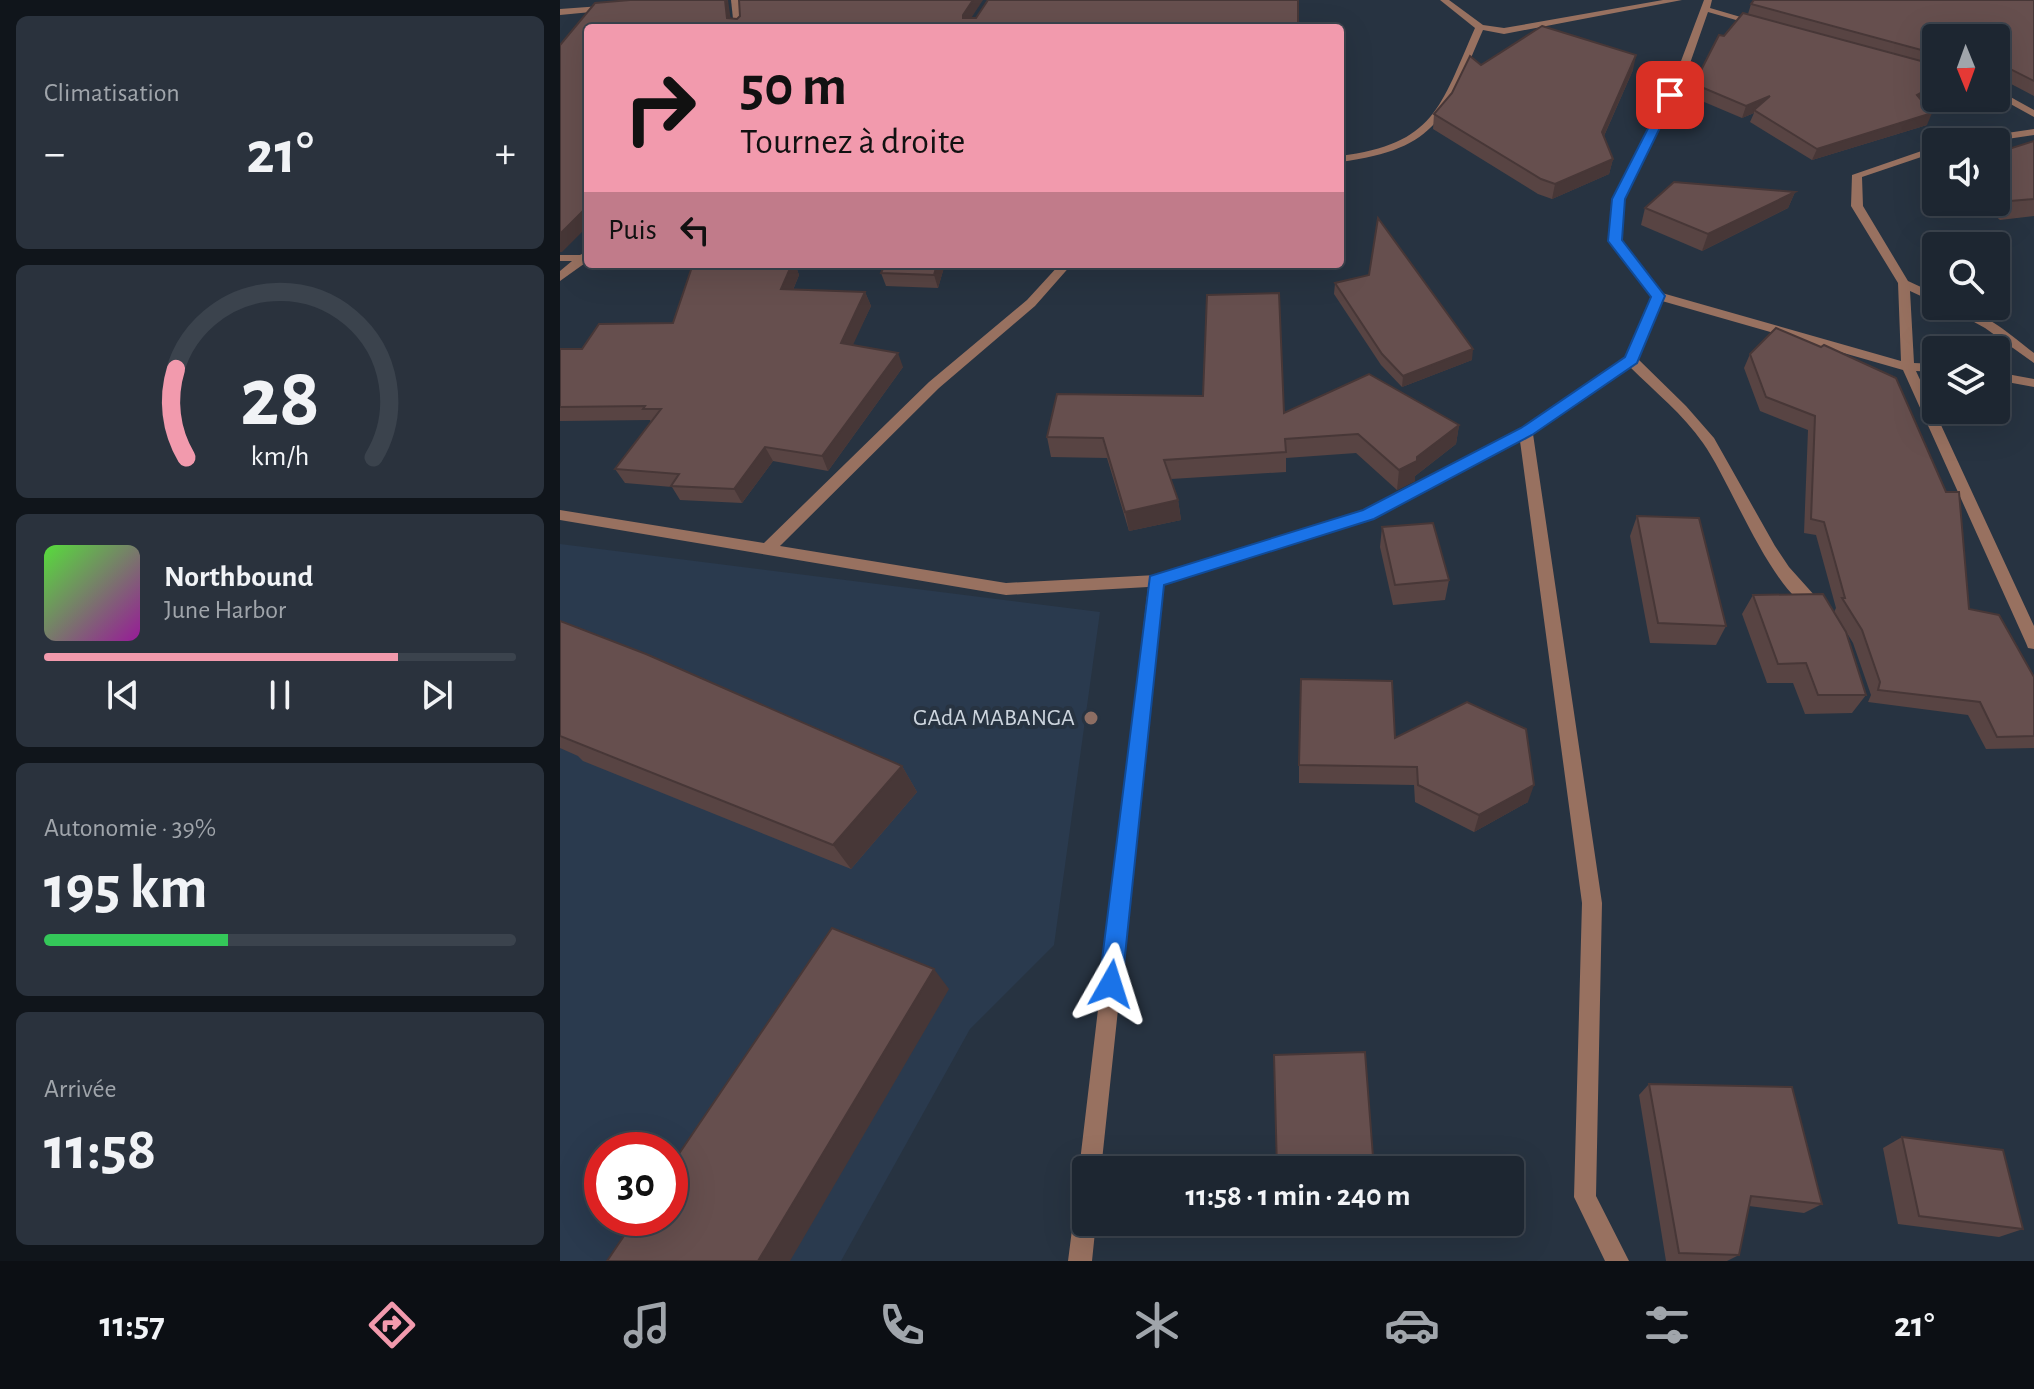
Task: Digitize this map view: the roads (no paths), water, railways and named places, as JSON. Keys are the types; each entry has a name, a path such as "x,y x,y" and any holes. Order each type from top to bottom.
{"street":[{"path":"735,0 738,24"},
{"path":"1444,0 1480,27 1504,31 1678,0"},
{"path":"1767,26 1707,4 1683,69 1618,199 1615,241 1658,296 1908,367 1922,368"},
{"path":"560,12 628,6"},
{"path":"1344,158 1398,148 1417,139 1439,116 1480,27"},
{"path":"2010,94 2034,99"},
{"path":"2010,99 2034,114"},
{"path":"2010,136 2034,132"},
{"path":"1922,154 1857,175 1857,206 1904,283 1908,367 2034,643"},
{"path":"560,258 584,257"},
{"path":"560,277 584,259"},
{"path":"768,549 934,385 1031,303 1062,268"},
{"path":"1904,283 1922,292"},
{"path":"560,515 1006,589 1156,581 1369,514 1526,432 1631,360 1658,296"},
{"path":"1979,320 2034,359"},
{"path":"1631,360 1707,438 1736,483 1784,576 1819,608 1828,622"},
{"path":"2010,379 2034,383"},
{"path":"1526,432 1592,903 1585,1197 1617,1261"},
{"path":"1092,1156 1156,581"},
{"path":"1080,1261 1083,1236"}],"place":[{"name":"GAdA MABANGA","path":"1091,718"}]}
